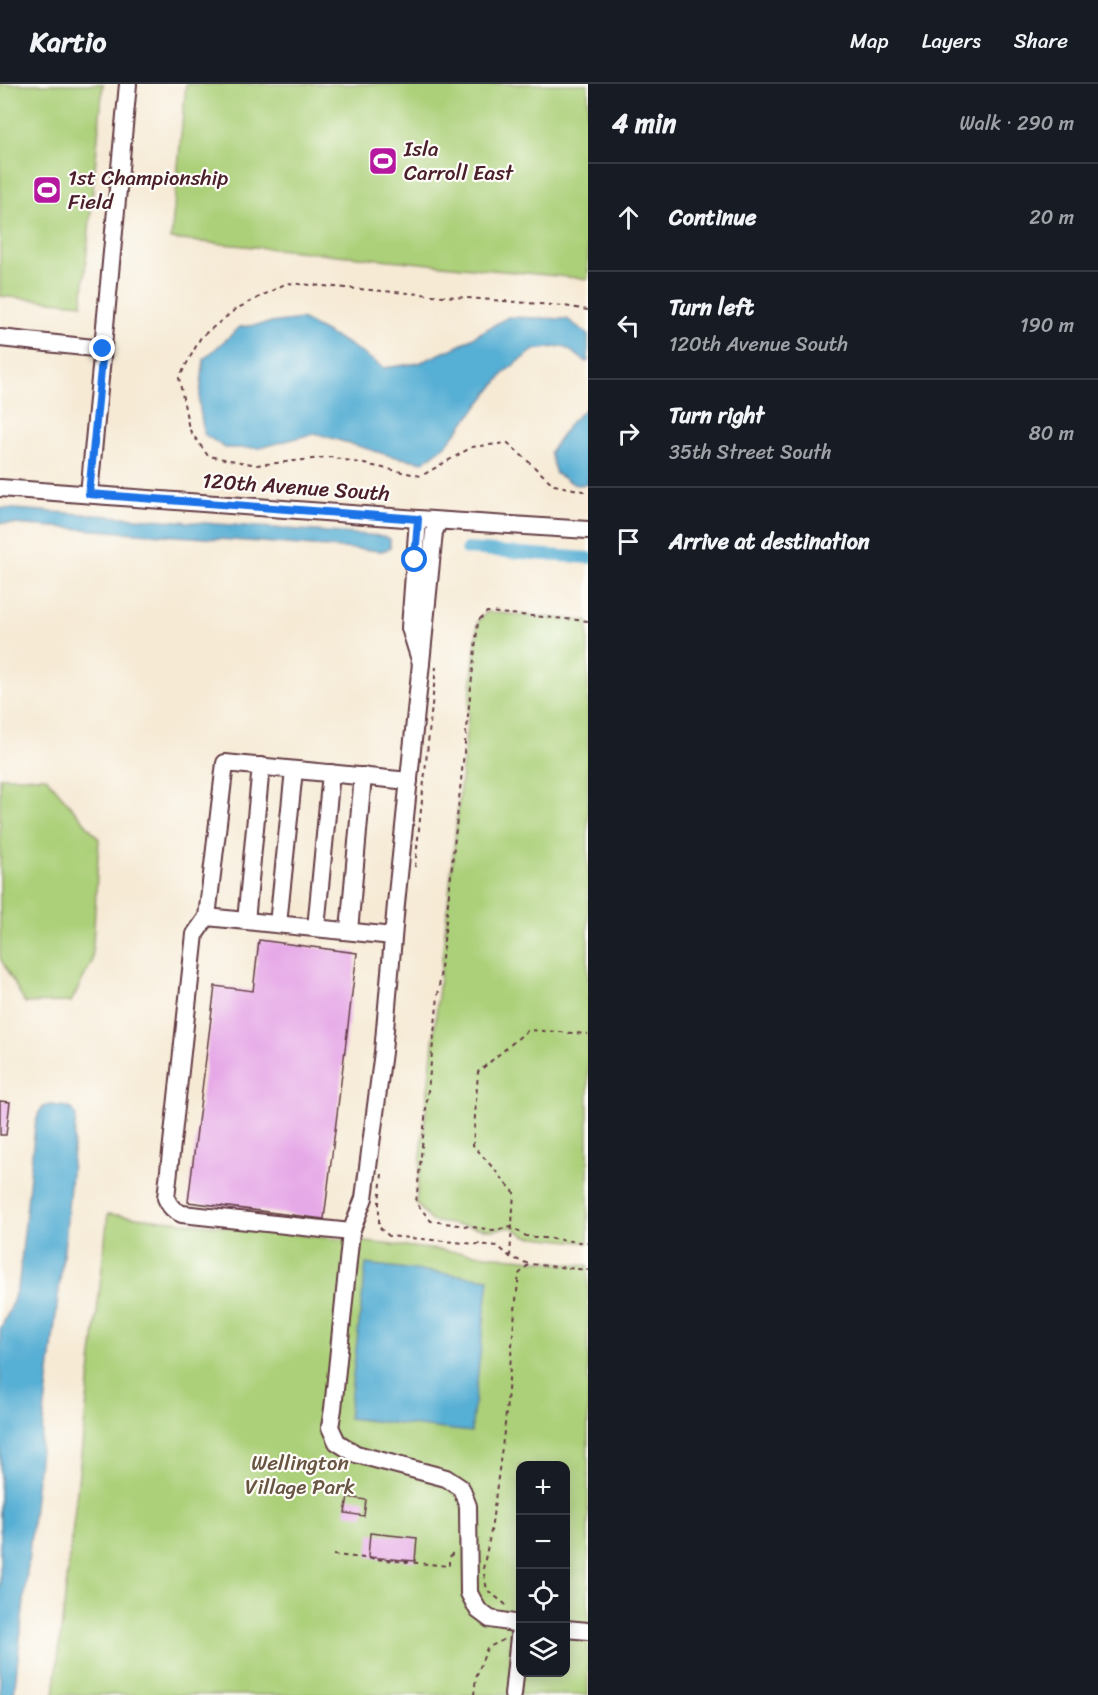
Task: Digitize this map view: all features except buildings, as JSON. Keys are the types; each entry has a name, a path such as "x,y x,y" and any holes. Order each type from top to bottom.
{"street":[{"path":"89,494 128,84"},
{"path":"0,338 103,349"},
{"name":"120th Avenue South","path":"0,488 588,530"},
{"path":"418,519 410,628 429,661"},
{"path":"439,521 434,532 429,661 409,781 383,1052 364,1198 351,1232 330,1427 337,1442 356,1454 446,1478 461,1488 468,1506 469,1593 478,1610 490,1619 516,1624 513,1695"},
{"path":"351,1232 182,1214 173,1210 166,1198 195,934 207,917 225,763 409,781"},
{"path":"246,921 261,766"},
{"path":"278,924 294,770"},
{"path":"316,928 331,773"},
{"path":"349,931 363,776"},
{"path":"207,917 393,936"},
{"path":"570,1629 588,1631"}],"path":[{"path":"588,310 564,306 287,283 237,309 201,337 179,378 189,429 208,456 257,465 332,457 421,476 472,447 508,443 554,485 588,492"},
{"path":"588,621 487,612 478,621 416,1203 431,1221 493,1230 512,1227 526,1236 588,1243"},
{"path":"415,870 429,661"},
{"path":"510,1257 514,1192 474,1145 478,1072 528,1030 588,1034"},
{"path":"383,1168 379,1227 389,1236 498,1246 510,1257 529,1264 588,1270"},
{"path":"474,1695 476,1678 487,1648 505,1639 516,1624 505,1604 487,1590 483,1570 505,1424 519,1274 529,1264"},
{"path":"333,1555 449,1566 449,1558 453,1551 468,1548"}],"green space":[{"name":"1st Championship Field","path":"0,84 103,84 82,304 0,296"},
{"name":"Isla Carroll East","path":"186,84 588,84 588,279 171,239"},
{"path":"487,612 588,621 588,1243 526,1236 512,1227 493,1230 431,1221 416,1203 478,621"},
{"path":"0,777 46,777 99,839 92,962 71,1002 25,1003 0,958"},
{"name":"Wellington Village Park","path":"108,1214 588,1266 588,1695 54,1695"}],"water":[{"path":"508,317 567,319 588,336 588,361 563,346 534,350 506,371 446,445 423,462 391,456 315,433 260,448 225,448 204,434 199,403 204,359 240,327 301,319 348,344 384,368 419,363 458,346"},
{"path":"588,406 588,484 576,485 556,474 550,452 570,423"},
{"path":"0,508 382,536 390,539 390,548 382,551 0,523"},
{"path":"50,1105 68,1107 73,1110 76,1116 75,1128 66,1231 14,1695 0,1695 0,1330 11,1307 19,1281 35,1126 39,1112 43,1107"},
{"path":"366,1264 489,1279 471,1432 348,1418"}],"waterway":[{"path":"467,549 588,558"}],"place":[{"name":"Isla Carroll East","path":"383,161"},
{"name":"1st Championship Field","path":"47,190"}],"route":[{"path":"103,349 89,494 418,519 415,560"}]}
